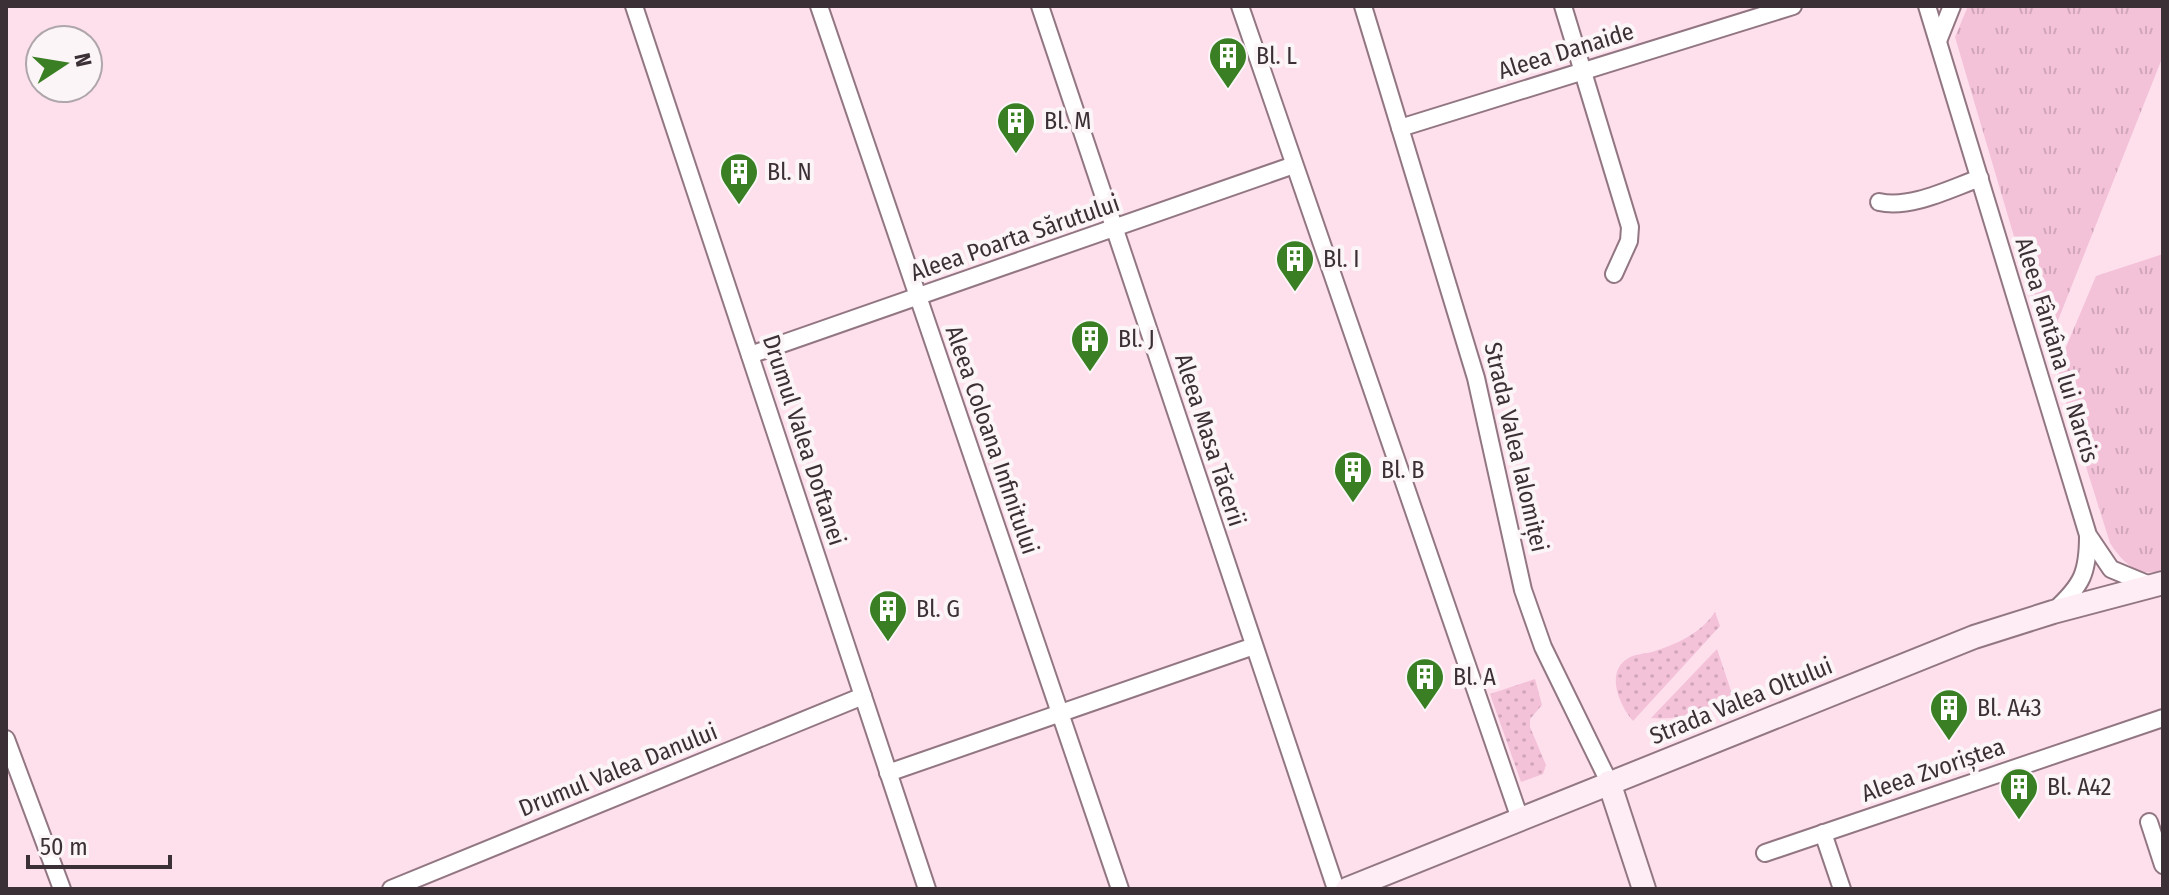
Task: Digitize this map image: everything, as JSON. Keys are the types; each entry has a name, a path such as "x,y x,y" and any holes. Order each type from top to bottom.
{"main road":[{"name":"Strada Valea Oltului","path":"1347,889 1960,642 2053,612 2158,585"},
{"name":"Strada Valea Ialomiței","path":"1609,782 1644,889"}],"street":[{"name":"Drumul Valea Doftanei","path":"634,6 927,889"},
{"name":"Aleea Coloana Infinitului","path":"819,6 1120,889"},
{"name":"Aleea Masa Tăcerii","path":"1040,6 1336,889"},
{"path":"1240,6 1520,819"},
{"name":"Strada Valea Ialomiței","path":"1363,6 1476,378 1523,590 1548,657 1609,782"},
{"path":"1563,6 1630,227 1629,241 1614,274"},
{"name":"Aleea Danaide","path":"1400,128 1793,6"},
{"name":"Aleea Fântâna lui Narcis","path":"1927,6 2088,535 2085,575 2053,612"},
{"path":"1938,41 1952,6"},
{"name":"Aleea Poarta Sărutului","path":"750,355 1294,165"},
{"path":"1879,202 1893,205 1907,202 1980,178"},
{"name":"Aleea Fântâna lui Narcis","path":"2088,535 2111,569 2158,585"},
{"path":"888,773 1254,646"},
{"name":"Drumul Valea Danului","path":"391,889 863,696"},
{"name":"Aleea Zvoriștea","path":"1765,853 2163,718"},
{"path":"6,739 62,889"},
{"path":"2149,822 2163,865"},
{"path":"1823,833 1842,889"}],"green space":[{"path":"1968,6 2163,6 2163,56 2047,348 1955,37"},
{"path":"2163,254 2163,570 2146,572 2132,567 2110,543 2056,371 2096,276"},
{"path":"1715,612 1720,626 1633,721 1623,707 1617,690 1620,665 1633,656 1679,642 1702,626"},
{"path":"1717,649 1732,694 1694,713 1674,718 1651,718"},
{"path":"1535,679 1542,705 1530,719 1530,727 1546,765 1543,774 1521,782 1490,694"}],"place":[{"name":"Bl. L","path":"1228,90"},
{"name":"Bl. M","path":"1016,155"},
{"name":"Bl. N","path":"739,206"},
{"name":"Bl. I","path":"1295,293"},
{"name":"Bl. J","path":"1090,373"},
{"name":"Bl. B","path":"1353,504"},
{"name":"Bl. G","path":"888,643"},
{"name":"Bl. A","path":"1425,711"},
{"name":"Bl. A43","path":"1949,742"},
{"name":"Bl. A42","path":"2019,821"}]}
